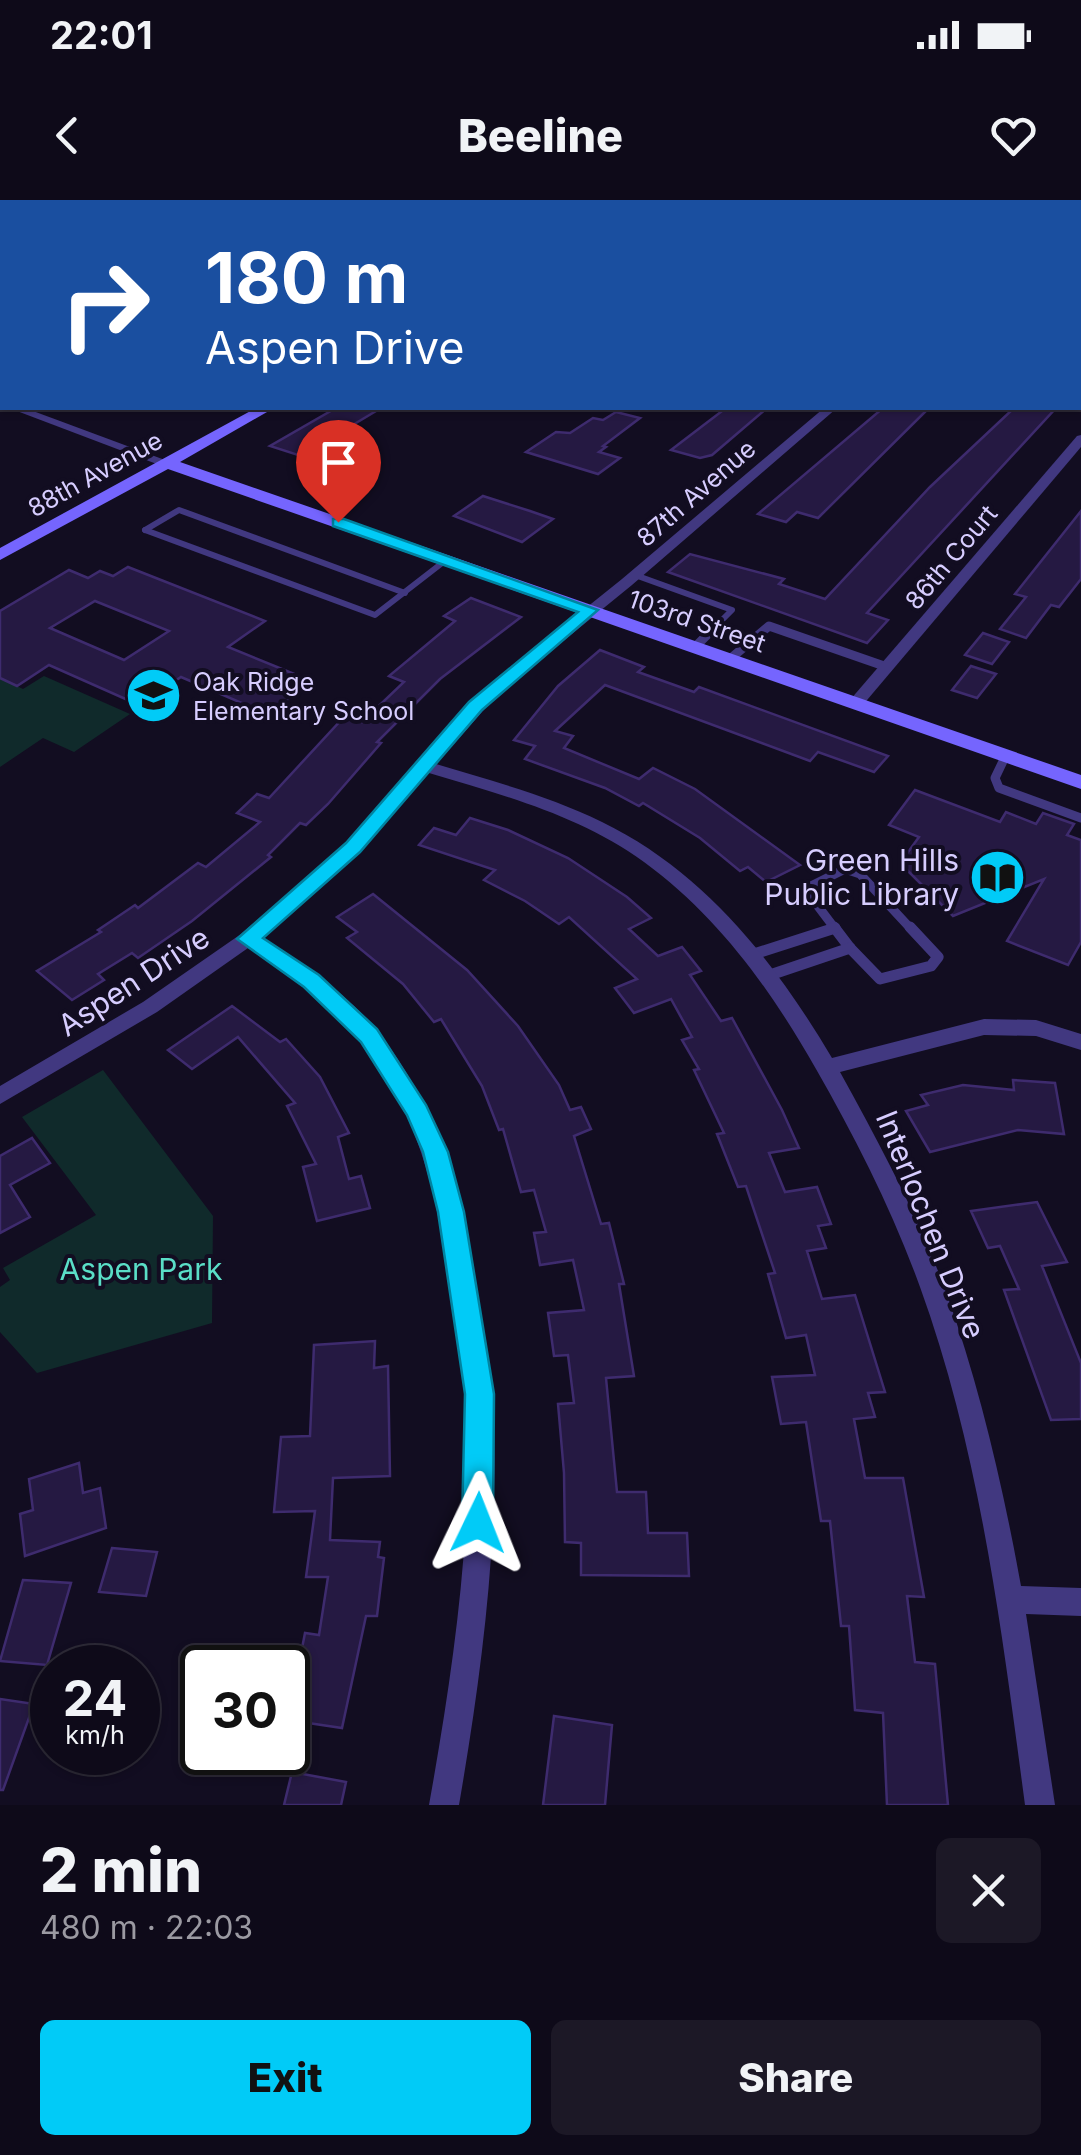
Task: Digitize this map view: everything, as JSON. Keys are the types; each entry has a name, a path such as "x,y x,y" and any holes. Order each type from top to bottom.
{"street":[{"name":"103rd Street","path":"20,410 1081,782"},
{"name":"88th Avenue","path":"0,555 262,410"},
{"name":"87th Avenue","path":"590,610 828,410"},
{"name":"86th Court","path":"856,703 1081,439"},
{"name":"Aspen Drive","path":"0,1096 150,1006 248,939 353,848 476,706 590,610"},
{"name":"Interlochen Drive","path":"424,766 560,809 622,839 681,881 754,954 826,1068 866,1138 943,1320 986,1475 1012,1600 1040,1805"},
{"path":"248,939 312,981 369,1036 418,1112 436,1152 451,1212 480,1394 480,1492 472,1602 444,1805"},
{"path":"826,1068 984,1028 1036,1028 1081,1042"},
{"path":"1012,1600 1081,1602"}],"lane":[{"path":"404,592 179,510 145,530 375,615 446,560"},
{"path":"635,575 732,610 695,647"},
{"path":"730,659 769,626 887,667"},
{"path":"1006,756 996,778 999,788 1081,818"},
{"path":"851,870 860,874 938,958 931,966 888,980 880,979 850,948 805,890 851,870"},
{"path":"754,954 834,928"},
{"path":"770,975 850,948"}],"green space":[{"path":"44,676 130,714 74,752 43,738 0,767 0,678 23,689"},
{"name":"Aspen Park","path":"103,1070 213,1216 212,1323 37,1373 0,1332 0,1287 10,1280 3,1268 96,1215 22,1117"}],"building":[{"path":"333,410 378,410 301,456 270,446"},
{"path":"723,410 765,410 712,455 700,458 671,450"},
{"path":"881,410 927,410 818,518 797,512 786,522 758,514"},
{"path":"1012,410 1054,410 867,613 888,620 867,643 668,572 690,554 784,579 779,584 825,599 930,487"},
{"path":"616,412 640,418 603,446 606,447 599,452 620,458 598,474 526,452 556,432 570,433 593,418 603,420"},
{"path":"483,496 553,519 522,542 454,516"},
{"path":"1081,511 1081,579 1059,607 1051,605 1026,638 1000,629 1026,597 1015,594"},
{"path":"128,567 265,621 228,647 309,680 270,715 181,677 139,705 49,665 17,686 0,678 0,611 69,570 88,578 100,571 113,576","holes":["95,601 169,631 124,660 50,628"]},
{"path":"471,598 521,617 440,679 377,742 381,743 328,804 306,825 300,823 268,855 271,857 192,921 138,958 132,953 98,974 104,980 72,1000 37,971 101,932 98,930 135,905 138,908 198,863 206,867 260,822 237,813 257,794 269,798 344,717 362,722 404,682 389,676 455,621 444,616"},
{"path":"983,633 1009,642 992,664 965,655"},
{"path":"600,650 644,667 638,672 694,692 699,687 888,756 874,772 818,752 810,761 605,685 555,731 573,736 564,748 639,779 653,768 695,789 800,865 766,882 748,867 740,871 700,838 643,803 639,806 605,788 525,759 535,746 514,740 558,686"},
{"path":"971,666 996,674 977,698 952,690"},
{"name":"Green Hills Public Library","path":"915,790 1000,822 1006,812 1036,824 1043,813 1074,824 1067,835 1081,840 1081,942 1068,965 1007,941 1044,879 953,916 900,863 919,837 889,825"},
{"path":"470,818 508,830 568,858 627,897 651,918 629,929 658,956 682,947 701,971 690,975 721,1021 732,1018 782,1110 799,1148 769,1153 785,1192 817,1187 831,1224 818,1226 826,1248 807,1251 822,1299 855,1295 885,1392 868,1393 875,1417 854,1419 865,1478 903,1478 924,1597 907,1596 915,1662 935,1664 948,1805 887,1805 883,1713 855,1710 849,1626 841,1626 830,1521 821,1521 806,1422 781,1424 772,1377 815,1375 806,1335 786,1338 768,1274 775,1273 746,1186 738,1187 717,1134 724,1133 694,1070 699,1069 682,1040 692,1037 671,999 634,1013 615,988 637,979 569,917 559,924 484,880 495,870 419,845 434,828 456,835"},
{"path":"373,894 467,970 518,1026 559,1085 570,1110 581,1107 591,1129 574,1136 601,1224 609,1223 624,1284 619,1284 634,1376 606,1378 617,1492 646,1492 648,1533 687,1533 689,1576 581,1575 581,1543 565,1542 558,1404 574,1403 568,1355 554,1356 548,1313 584,1310 573,1260 540,1265 534,1233 546,1232 534,1190 521,1192 503,1129 499,1130 482,1086 441,1019 434,1022 403,984 347,938 357,932 337,917"},
{"path":"232,1006 280,1042 286,1039 320,1077 349,1133 338,1137 349,1179 361,1176 370,1208 317,1221 303,1167 316,1164 287,1106 295,1103 238,1037 192,1069 168,1050"},
{"path":"1013,1080 1055,1083 1064,1134 1018,1130 930,1152 906,1111 928,1105 921,1095 963,1085 1014,1090"},
{"path":"32,1138 50,1163 10,1185 30,1217 0,1233 0,1156"},
{"path":"1037,1202 1067,1262 1042,1266 1081,1363 1081,1419 1051,1420 1004,1290 1019,1289 1000,1246 988,1248 971,1211"},
{"path":"375,1341 374,1368 388,1366 390,1476 333,1478 330,1540 380,1542 378,1557 384,1558 377,1616 366,1616 342,1728 310,1723 310,1645 303,1645 305,1633 319,1635 328,1577 306,1577 315,1511 274,1512 281,1437 310,1436 314,1345"},
{"path":"79,1463 83,1493 100,1488 106,1528 25,1556 20,1514 33,1510 29,1479"},
{"path":"112,1548 157,1552 146,1596 99,1592"},
{"path":"23,1580 71,1583 53,1645 30,1645 30,1664 0,1661"},
{"path":"0,1699 30,1703 30,1715 0,1790"},
{"path":"554,1716 612,1725 605,1805 543,1805"},
{"path":"291,1775 346,1782 341,1805 284,1805"}],"place":[{"name":"Oak Ridge Elementary School","path":"154,696"},
{"name":"Green Hills Public Library","path":"998,878"}],"route":[{"path":"338,522 590,610 476,706 353,848 248,939 312,981 369,1036 418,1112 436,1152 451,1212 480,1394 478,1523"}]}
